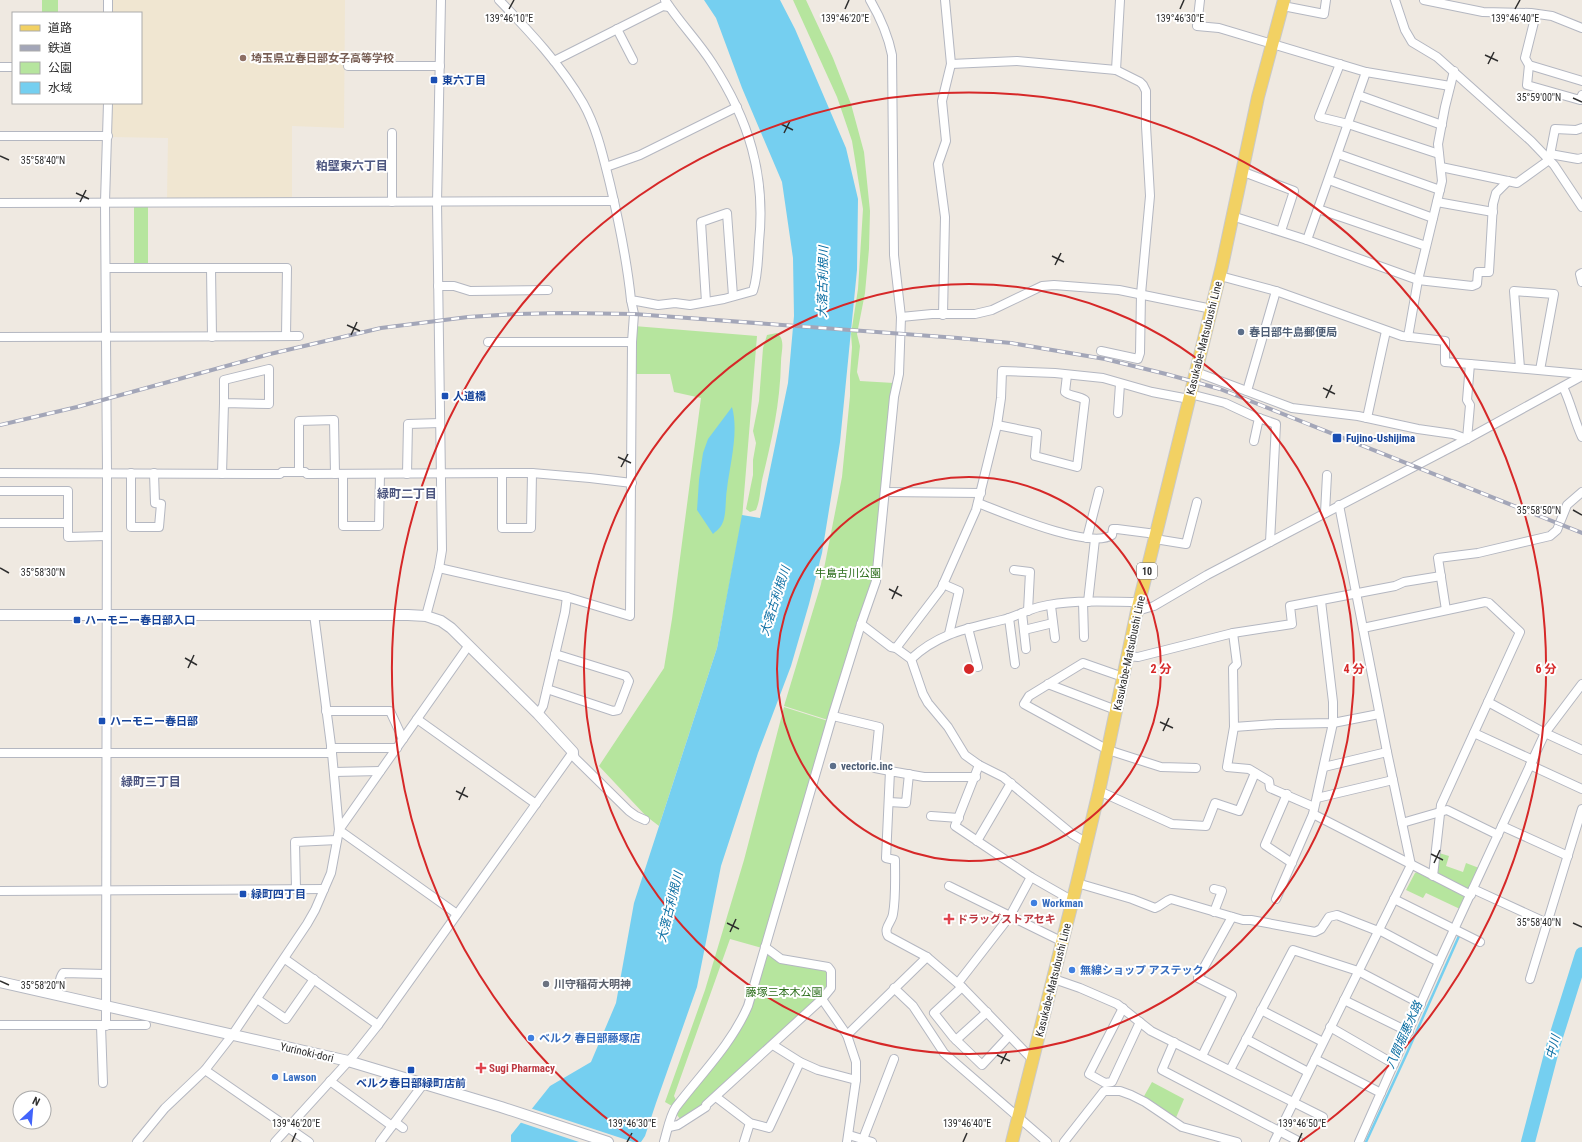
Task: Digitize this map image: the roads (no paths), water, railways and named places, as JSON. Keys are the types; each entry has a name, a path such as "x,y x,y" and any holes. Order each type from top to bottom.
{"main road":[{"name":"Kasukabe-Matsubushi Line","path":"1012,1142 1087,843 1139,607 1220,276 1241,171 1258,97 1284,3"}],"street":[{"path":"108,0 108,12"},
{"path":"426,616 439,568 442,550 437,202 441,0"},
{"path":"439,568 567,597 630,616 629,558 632,483 632,342 634,314 628,270 614,201 596,129 584,104 535,37 499,0"},
{"path":"664,1142 675,1108 720,1053 741,1022 748,1006 832,716 876,581 894,397 900,374 901,317 894,255 892,55 890,43 880,18 870,0"},
{"path":"943,315 945,217 938,164 946,141 942,101 951,64 945,0"},
{"path":"1116,70 1120,0"},
{"path":"1200,0 1197,26 1220,28 1366,72 1450,86"},
{"path":"1284,3 1324,14 1326,0"},
{"path":"1395,0 1405,30 1412,42 1437,57 1454,71 1549,157 1582,207"},
{"path":"1424,0 1459,4 1483,12 1552,16 1582,28"},
{"path":"554,61 667,3 712,63 737,107 754,156 761,199 762,218 753,291 690,305 675,303 658,306 631,300"},
{"path":"1536,14 1525,58 1529,65 1527,84 1580,100 1582,95"},
{"path":"618,29 633,60"},
{"path":"951,64 1017,61 1116,70 1140,82 1146,91 1146,123 1150,196 1141,294 1140,353 1138,360 1101,351"},
{"path":"1340,64 1320,117 1348,124 1439,154"},
{"path":"1529,65 1582,81"},
{"path":"348,66 440,66"},
{"path":"0,67 12,67"},
{"path":"1408,337 1418,280 1442,181 1438,144 1454,71"},
{"path":"1307,240 1366,72"},
{"path":"1358,95 1442,125"},
{"path":"103,1083 103,1026 106,1013 107,473 105,202 108,104"},
{"path":"606,167 640,155 737,107"},
{"path":"1441,167 1517,183 1549,157 1555,128 1576,130 1582,128"},
{"path":"392,133 392,202"},
{"path":"0,136 108,136"},
{"path":"1338,154 1440,190"},
{"path":"1549,157 1582,158"},
{"path":"1241,171 1294,191 1281,231"},
{"path":"1329,180 1433,218"},
{"path":"1232,216 1281,231 1418,280 1472,286 1477,284 1478,272 1489,272 1492,212 1496,193 1508,181"},
{"path":"0,203 614,201"},
{"path":"1437,202 1492,212"},
{"path":"1318,209 1426,246"},
{"path":"706,302 701,222 727,213 733,296"},
{"path":"106,268 287,268 286,336"},
{"path":"211,268 212,337"},
{"path":"1582,273 1580,274 1582,282"},
{"path":"1220,276 1276,291 1386,331 1408,337 1445,341 1445,362 1582,375"},
{"path":"901,317 932,314 975,314 992,310 1042,286 1054,285 1119,290 1212,309"},
{"path":"438,286 454,286 470,291 548,290"},
{"path":"1247,391 1276,291"},
{"path":"1520,368 1514,291 1554,294 1540,370"},
{"path":"1367,418 1386,331"},
{"path":"0,337 299,336"},
{"path":"488,342 632,342"},
{"path":"1467,439 1470,405 1467,400 1470,364"},
{"path":"222,474 224,380 269,369 269,404 224,403"},
{"path":"896,648 944,584 978,503 1002,398 1002,371 1067,374 1103,378 1152,392 1190,396 1224,403 1276,424 1270,542"},
{"path":"1196,372 1292,408 1367,418 1418,429 1454,434 1467,439"},
{"path":"997,425 1037,433 1035,456 1077,467 1084,400 1081,397 1069,395 1065,392 1067,374"},
{"path":"911,659 922,649 949,634 1009,618 1040,607 1086,602 1139,607 1154,606 1207,575 1467,439 1563,387 1582,375"},
{"path":"1118,413 1120,384"},
{"path":"1563,387 1568,397 1575,422 1582,436"},
{"path":"1254,441 1258,418"},
{"path":"300,472 299,421 334,420 343,526 379,526 380,474"},
{"path":"407,474 408,424 440,423"},
{"path":"0,473 532,473 632,483"},
{"path":"131,473 131,527 159,527 161,504 155,503 154,473"},
{"path":"502,473 502,528 531,528 532,473"},
{"path":"1325,513 1327,475"},
{"path":"0,491 68,491 68,537 106,536"},
{"path":"1084,637 1091,538 1099,491"},
{"path":"885,492 981,493"},
{"path":"1446,610 1438,558 1478,553 1550,536 1557,530 1567,505 1582,492"},
{"path":"978,503 1055,531 1091,538 1107,539 1112,535 1113,529 1117,529 1156,536 1186,544 1197,502"},
{"path":"1274,1142 1411,864 1379,714 1339,505"},
{"path":"0,523 68,523"},
{"path":"1014,570 1030,572 1024,630 1026,649"},
{"path":"1128,656 1138,657 1233,633 1292,624 1290,606 1329,600 1331,598 1395,586 1404,582 1441,576"},
{"path":"944,584 960,591 949,634"},
{"path":"538,714 543,706 567,597"},
{"path":"1276,899 1314,810 1333,723 1333,702 1321,601"},
{"path":"1363,628 1485,602 1520,632 1441,805 1433,876"},
{"path":"1051,606 1055,638"},
{"path":"137,1142 165,1108 204,1070 233,1034 285,959 307,924 332,872 339,830 332,750 314,614"},
{"path":"0,615 314,614 426,616 440,621 451,628 538,714 573,752 575,758 629,811 645,820"},
{"path":"1009,618 1015,664"},
{"path":"1024,630 1053,623"},
{"path":"861,624 891,647 896,648 911,659 923,694 928,703 948,726 965,755 1011,783 1072,834 1087,843"},
{"path":"968,628 978,667"},
{"path":"1233,633 1237,664 1233,668 1234,727 1227,767 1249,769 1269,781 1270,788 1287,794 1433,876 1547,923"},
{"path":"339,830 469,645"},
{"path":"547,689 613,712 618,710 629,681 626,676 555,654"},
{"path":"1123,677 1082,663 1029,696 1024,704 1108,750 1161,767 1196,768"},
{"path":"1048,684 1116,710"},
{"path":"1359,1142 1439,962 1545,733 1582,684"},
{"path":"1488,702 1545,733 1582,750"},
{"path":"326,711 390,711 403,739"},
{"path":"1234,727 1277,724 1333,723 1379,714"},
{"path":"832,716 879,727 875,768 924,776 976,777"},
{"path":"417,719 536,804"},
{"path":"1474,733 1582,789"},
{"path":"0,753 397,748"},
{"path":"275,1142 348,1062 378,1025 573,752"},
{"path":"1324,767 1387,752"},
{"path":"980,765 955,826 1031,877 1073,901"},
{"path":"890,771 886,858 895,860 893,915 886,930 886,934 927,957 960,985 1032,1059"},
{"path":"334,772 380,772"},
{"path":"1099,791 1172,824 1206,826 1215,803 1239,811 1255,773"},
{"path":"888,802 906,802 910,774"},
{"path":"1317,798 1393,780"},
{"path":"977,841 1011,783"},
{"path":"1287,794 1265,845 1292,863"},
{"path":"1530,979 1582,809"},
{"path":"1402,823 1447,810 1498,835"},
{"path":"931,816 959,818"},
{"path":"1502,826 1568,856"},
{"path":"339,830 457,914"},
{"path":"296,889 295,842 337,840"},
{"path":"1009,1036 982,1065 956,1040 934,1013 960,985 1010,916 1031,877"},
{"path":"1077,883 1132,899 1155,908 1160,906 1166,900 1171,899 1232,917 1315,932 1321,929 1329,917 1337,915 1379,930 1439,962"},
{"path":"949,886 1063,942"},
{"path":"0,890 324,889"},
{"path":"1214,889 1222,891 1214,912"},
{"path":"1394,899 1455,928 1480,942"},
{"path":"1202,1056 1232,995 1198,978 1232,917"},
{"path":"669,1127 678,1125 706,1108 822,999 830,988 832,983 831,970 828,967 781,959 765,947"},
{"path":"1230,1070 1293,950 1358,971 1421,1004"},
{"path":"847,1035 927,957"},
{"path":"285,959 378,1025"},
{"path":"58,994 60,978 63,973 105,974"},
{"path":"257,999 286,1019 314,979"},
{"path":"1054,979 1117,1004 1151,1030 1323,1118"},
{"name":"Yurinoki-dori","path":"0,982 233,1034 348,1062 424,1083 608,1142"},
{"path":"894,988 913,1006 944,1053 1047,1142"},
{"path":"822,999 847,1035 856,1062 856,1080 848,1138 863,1139 872,1142"},
{"path":"1344,1000 1408,1032"},
{"path":"1122,1008 1089,1074 1106,1083 1112,1082 1140,1022"},
{"path":"1262,1010 1323,1042"},
{"path":"956,1040 987,1012"},
{"path":"0,1025 146,1025"},
{"path":"1330,1027 1394,1064"},
{"path":"1246,1039 1308,1072"},
{"path":"1174,1042 1162,1070 1300,1142"},
{"path":"773,1045 800,1062 818,1070 856,1080"},
{"path":"863,1139 894,1059"},
{"path":"1315,1059 1381,1093"},
{"path":"716,1097 750,1123 769,1128 800,1062"},
{"path":"204,1070 309,1142"},
{"path":"330,1081 394,1124 403,1128"},
{"path":"380,1142 424,1083"},
{"path":"1064,1142 1104,1091 1120,1091 1145,1102 1182,1127 1237,1142"},
{"path":"744,1142 750,1123"}],"water":[{"name":"大落古利根川","path":"704,0 780,0 795,29 846,148 858,199 857,270 840,442 822,553 791,666 758,753 721,866 697,987 645,1136 641,1142 511,1142 511,1135 550,1086 591,1062 616,1003 634,903 717,648 742,515 760,518 788,383 794,316 793,258 782,182 742,88 716,18"},
{"path":"732,407 735,427 732,459 726,493 725,513 721,526 713,534 697,510 703,453 708,439"}],"waterway":[{"name":"八間堀悪水路","path":"1366,1142 1459,936"},
{"name":"中川","path":"1528,1142 1554,1043 1582,954"}],"railway":[{"path":"0,425 77,407 270,354 381,328 468,317 516,314 634,314 1011,343 1105,359 1220,389 1582,533"}],"place":[{"name":"埼玉県立春日部女子高等学校","path":"243,58"},
{"name":"東六丁目","path":"434,80"},
{"name":"春日部牛島郵便局","path":"1241,332"},
{"name":"人道橋","path":"445,396"},
{"name":"Fujino-Ushijima","path":"1337,438"},
{"name":"ハーモニー春日部入口","path":"77,620"},
{"name":"ハーモニー春日部","path":"102,721"},
{"name":"vectoric.inc","path":"833,766"},
{"name":"緑町四丁目","path":"243,894"},
{"name":"Workman","path":"1034,903"},
{"name":"ドラッグストアセキ","path":"949,919"},
{"name":"無線ショップ アステック","path":"1072,970"},
{"name":"川守稲荷大明神","path":"546,984"},
{"name":"ベルク 春日部藤塚店","path":"531,1038"},
{"name":"Sugi Pharmacy","path":"481,1068"},
{"name":"ベルク春日部緑町店前","path":"411,1070"},
{"name":"Lawson","path":"275,1077"}],"district":[{"name":"粕壁東六丁目","path":"352,166"},
{"name":"緑町二丁目","path":"407,494"},
{"name":"緑町三丁目","path":"151,782"}],"park label":[{"name":"牛島古川公園","path":"848,573"},
{"name":"藤塚三本木公園","path":"784,992"}]}
